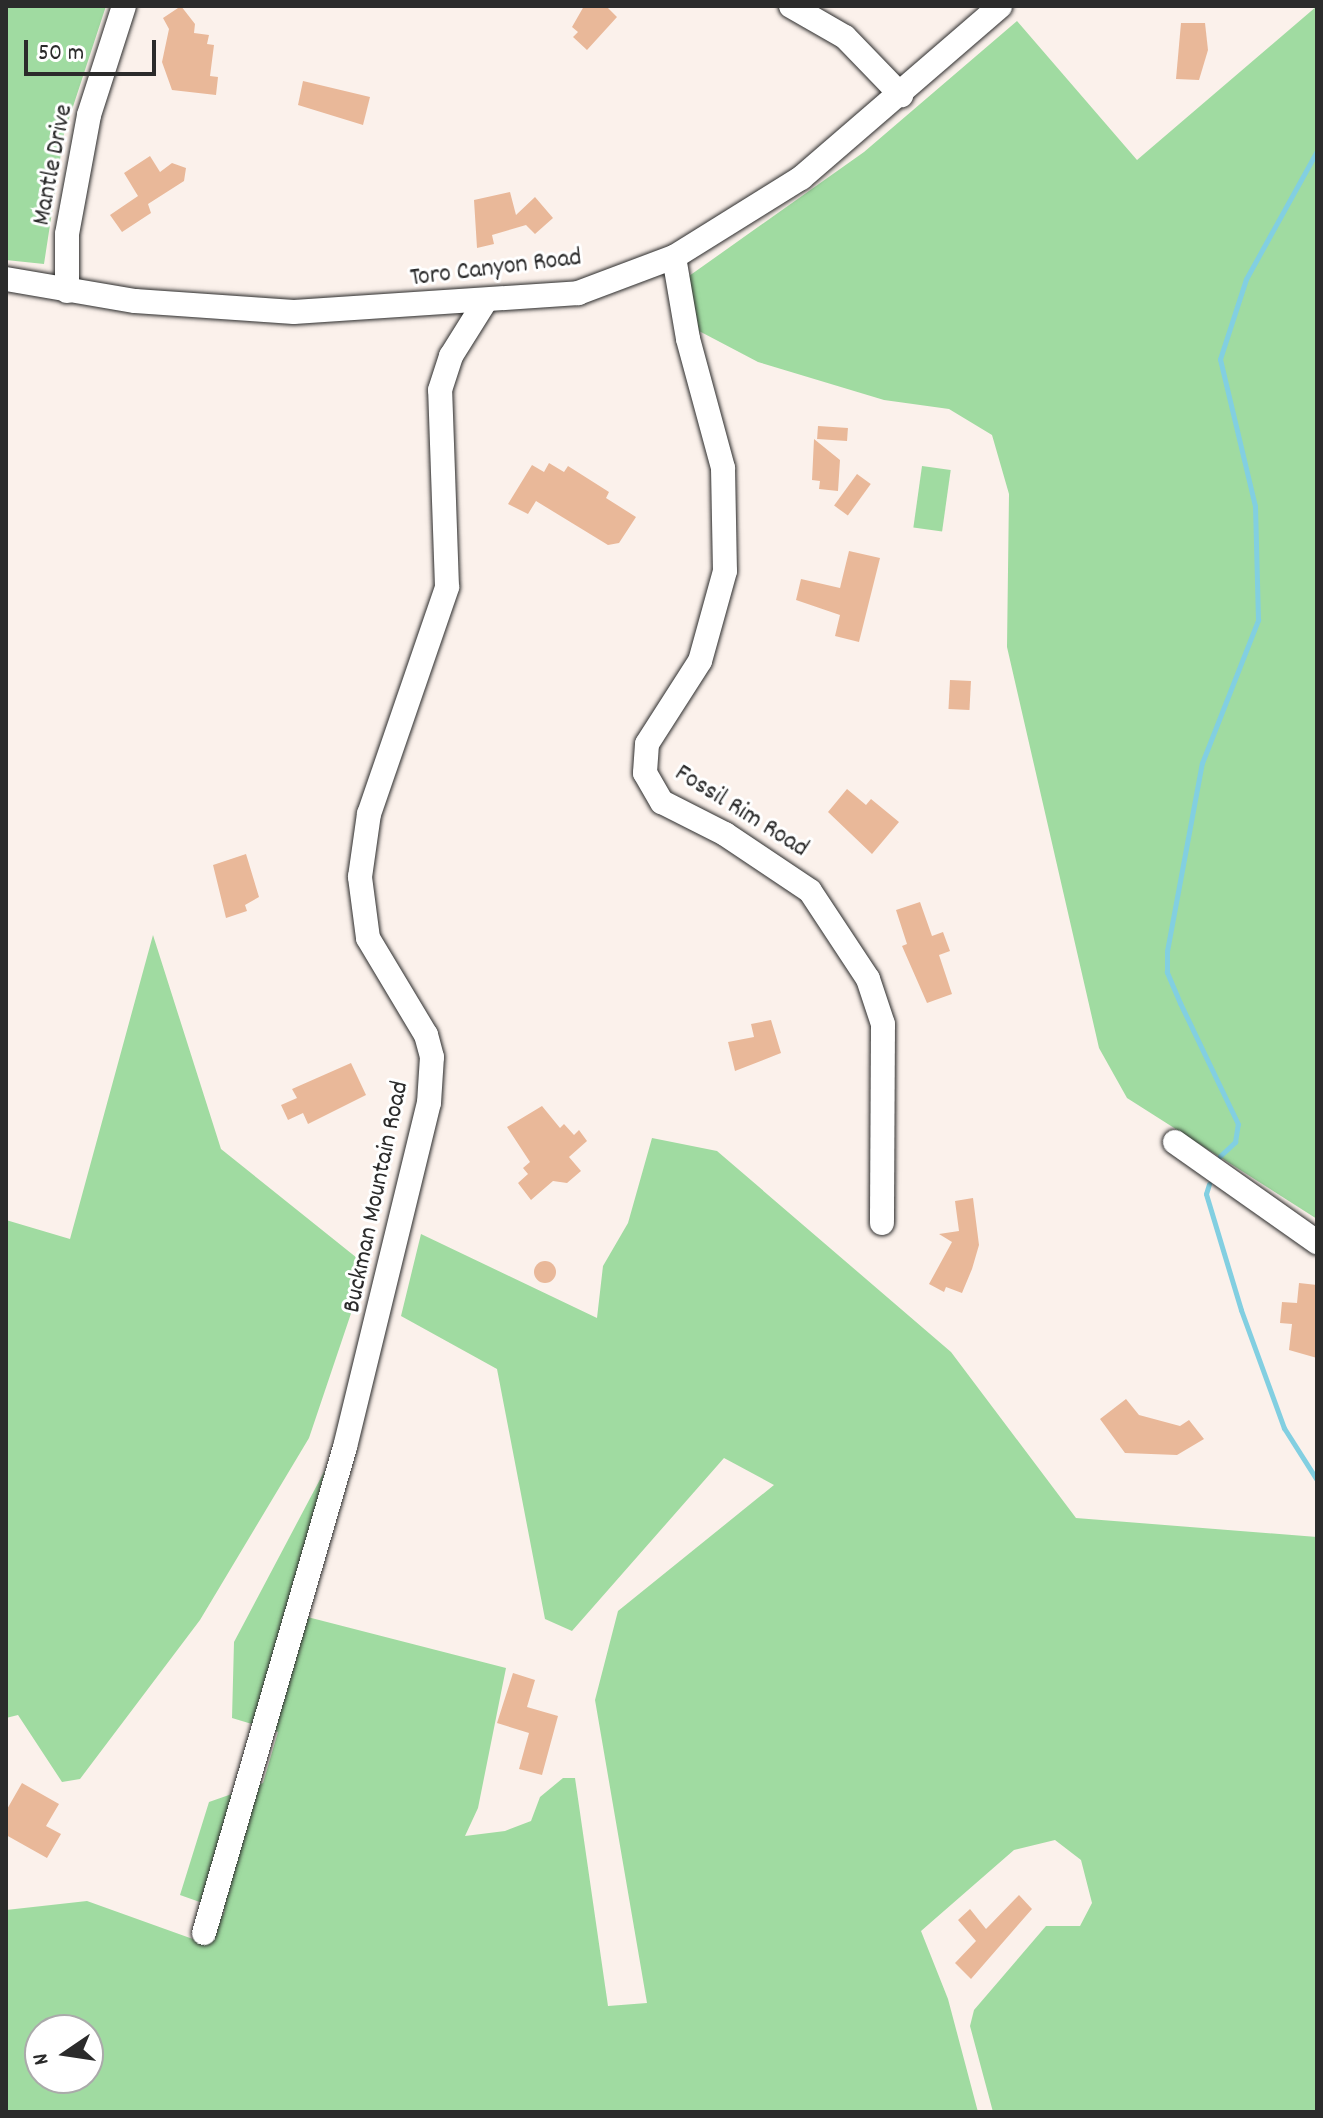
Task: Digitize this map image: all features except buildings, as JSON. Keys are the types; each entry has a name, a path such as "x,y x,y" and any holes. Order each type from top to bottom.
{"street":[{"name":"Mantle Drive","path":"67,291 67,234 89,115 124,6"},
{"path":"791,6 845,37 901,95"},
{"name":"Toro Canyon Road","path":"6,279 67,291 294,312 578,293 674,257 801,178 901,95 1000,6"},
{"name":"Fossil Rim Road","path":"674,257 688,339 723,468 725,571 700,661 647,744 645,773 662,802 737,841 810,891 868,979 883,1024 882,1223"},
{"name":"Buckman Mountain Road","path":"204,1933 349,1431 429,1103 432,1057 426,1035 368,938 360,877 369,814 447,587 440,390 451,356 486,300"},
{"path":"1175,1142 1317,1242"}],"green space":[{"path":"6,6 106,6 64,134 44,264 6,260"},
{"path":"1317,6 1317,1219 1127,1098 1099,1048 1007,647 1009,494 992,435 949,409 884,400 758,362 699,331 689,276 864,152 1017,21 1137,160"},
{"path":"922,466 951,470 942,531 913,527"},
{"path":"153,935 221,1149 367,1266 309,1438 200,1620 80,1779 62,1782 18,1715 6,1718 6,1220 70,1239"},
{"path":"652,1138 717,1151 951,1352 1076,1518 1317,1537 1317,2112 993,2112 970,2026 974,2010 1046,1926 1080,1926 1092,1903 1081,1860 1055,1840 1014,1850 921,1931 948,1999 978,2112 6,2112 6,1910 87,1901 204,1943 225,1911 180,1895 209,1802 263,1783 278,1732 232,1718 234,1642 325,1470 288,1612 506,1668 478,1808 465,1836 505,1831 531,1821 540,1797 563,1778 575,1778 608,2006 647,2003 595,1700 618,1611 774,1485 724,1458 572,1631 545,1619 497,1369 401,1316 421,1234 597,1318 603,1266 628,1223"}],"waterway":[{"path":"1220,1156 1235,1142 1238,1124 1167,972 1167,951 1202,763 1258,620 1255,506 1220,359 1246,279 1317,151"},
{"path":"1209,1184 1206,1194 1241,1310 1284,1428 1317,1480"}]}
